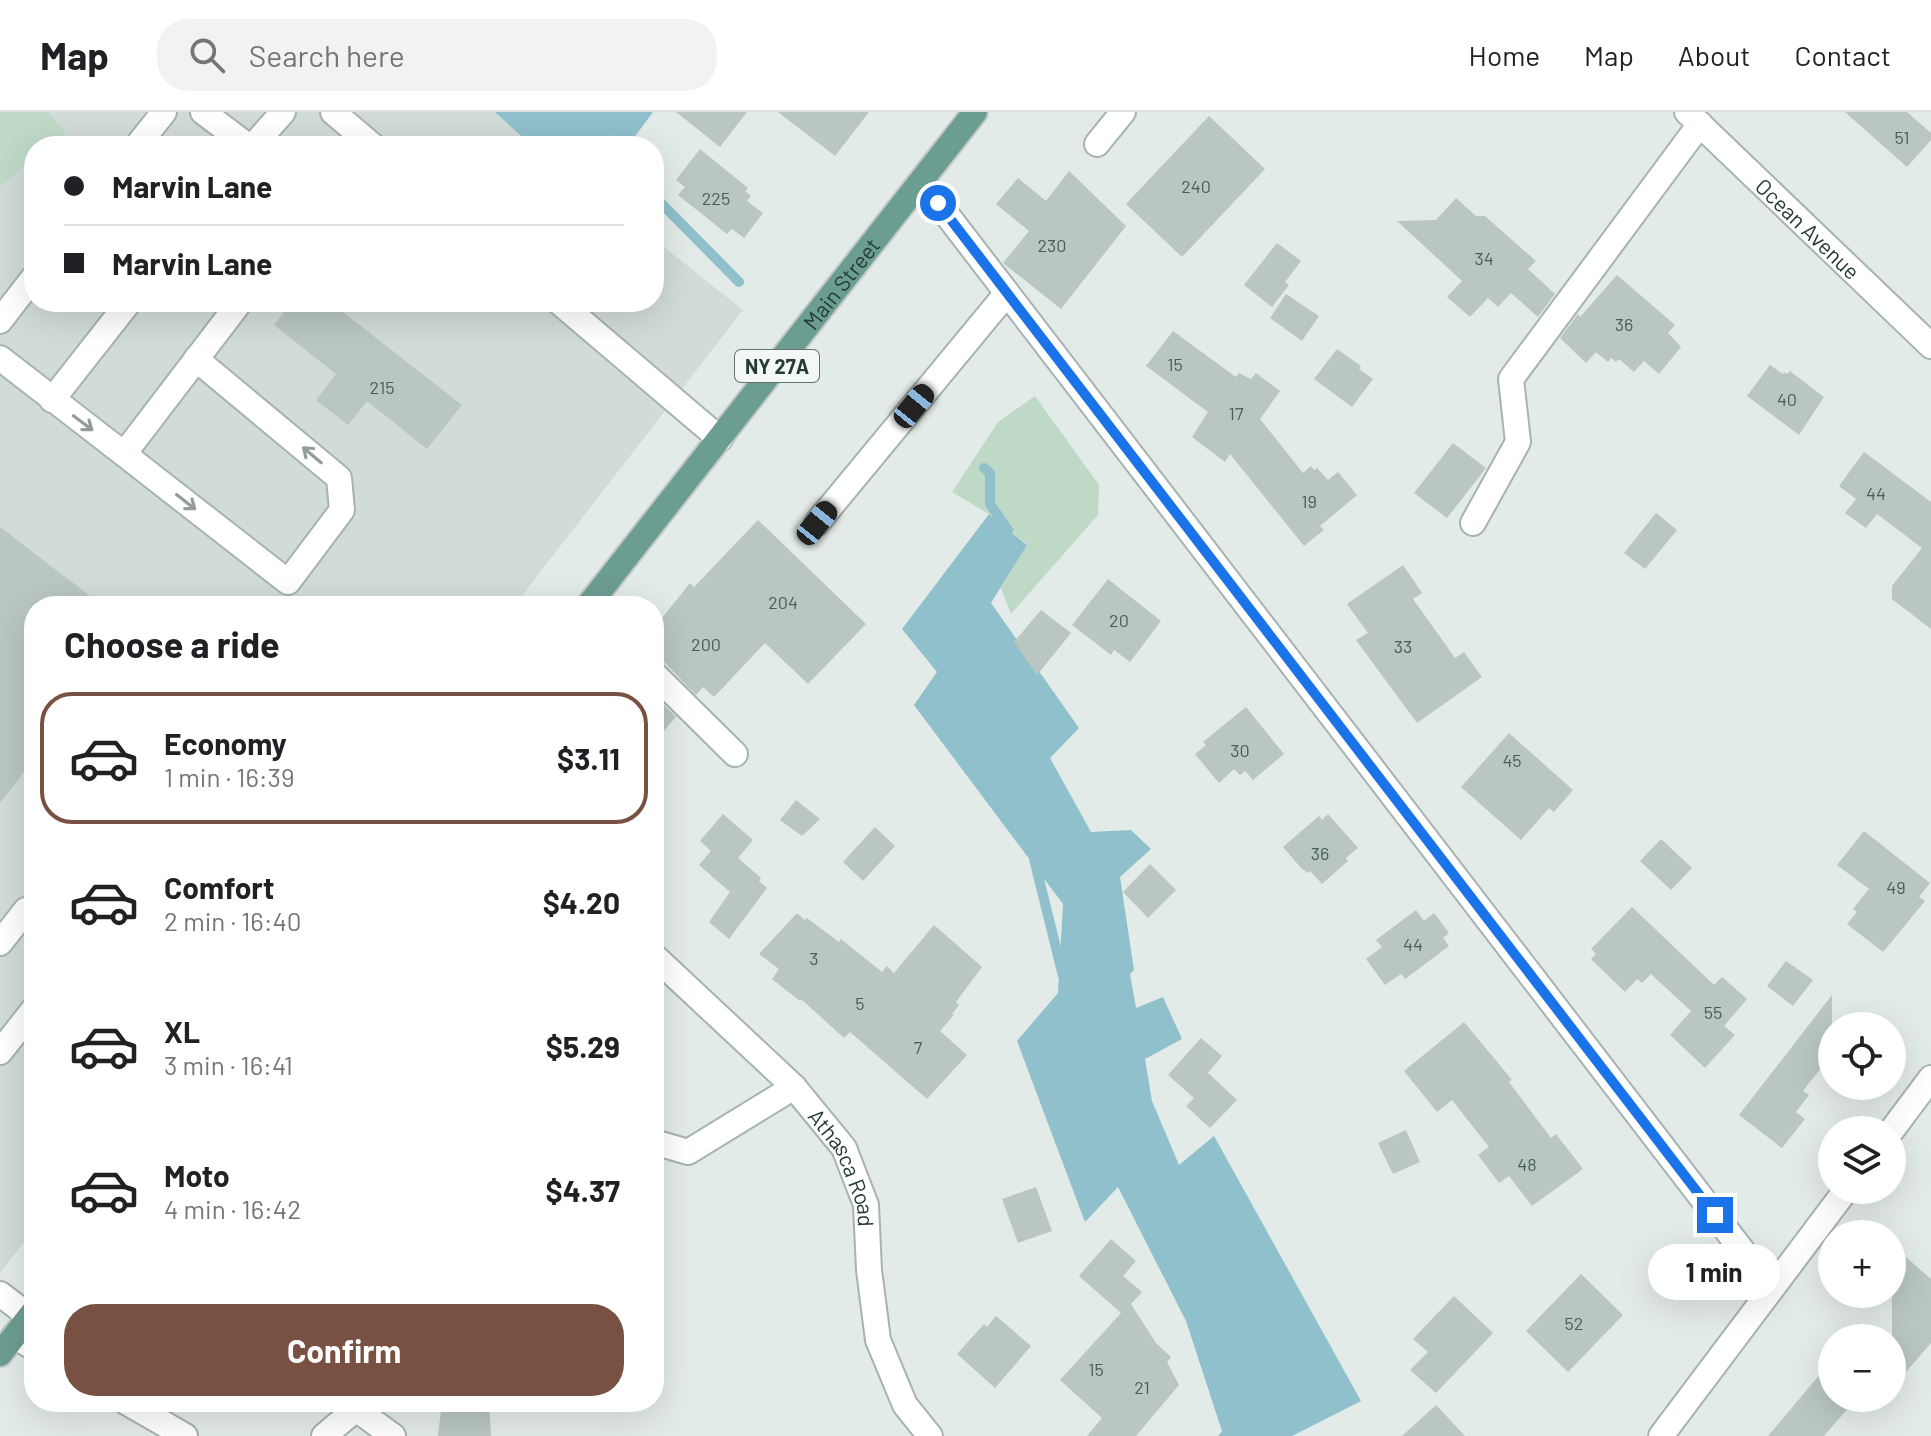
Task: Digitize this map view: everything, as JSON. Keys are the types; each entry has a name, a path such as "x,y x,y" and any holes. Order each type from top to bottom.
{"main road":[{"name":"Main Street","path":"596,596 975,112"}],"street":[{"path":"145,136 164,112"},
{"path":"203,112 236,136"},
{"path":"260,136 283,112"},
{"path":"333,112 358,136"},
{"path":"1097,144 1123,112"},
{"path":"1473,523 1518,442 1511,379 1693,118"},
{"name":"Ocean Avenue","path":"1693,118 1931,346"},
{"path":"921,181 1771,1288"},
{"path":"0,321 24,290"},
{"path":"817,523 1007,293"},
{"path":"52,400 121,312"},
{"path":"124,454 232,312"},
{"path":"571,312 720,439"},
{"path":"0,358 288,582 342,510 339,478 196,359"},
{"path":"664,684 735,754"},
{"path":"0,943 24,913"},
{"name":"Athasca Road","path":"664,965 794,1087 844,1148 866,1205 869,1270 878,1340 905,1405 930,1436"},
{"path":"0,1052 24,1022"},
{"path":"1902,1116 1931,1078"},
{"path":"664,1145 688,1152 794,1087"},
{"path":"1661,1436 1835,1204"},
{"path":"0,1294 24,1308"},
{"path":"143,1412 185,1436"},
{"path":"324,1436 352,1412"},
{"path":"360,1412 393,1436"}],"shaded area":[{"path":"0,112 495,112 521,136 24,136 24,312 664,312 664,247 743,310 522,596 24,596 24,1242 0,1273"}],"green space":[{"path":"0,112 48,112 66,134 24,136 24,167 0,186"},
{"path":"1035,396 1099,485 1098,515 1011,614 1001,588 1027,544 989,514 952,492 998,422"}],"water":[{"path":"495,112 653,112 635,136 521,136"},
{"path":"989,514 1027,545 991,603 1079,728 1050,758 1091,832 1131,830 1151,849 1120,877 1134,970 1130,974 1136,1008 1163,997 1182,1039 1145,1059 1152,1101 1179,1165 1214,1136 1361,1401 1292,1436 1218,1436 1222,1431 1186,1321 1118,1187 1085,1222 1017,1041 1058,993 1063,904 914,705 937,672 902,629"}],"building":[{"path":"676,112 747,112 720,147"},
{"path":"778,112 869,112 835,156"},
{"path":"1845,112 1907,112 1931,133 1931,140 1907,167"},
{"path":"1209,116 1265,169 1182,257 1126,204"},
{"path":"700,149 748,188 745,191 751,196 747,201 763,213 744,238 732,229 727,234 678,195 685,187 676,180"},
{"path":"1069,171 1126,226 1061,309 1003,263 1029,231 996,204 1018,178 1046,201"},
{"path":"1456,198 1476,216 1485,216 1536,261 1528,269 1555,294 1538,317 1511,293 1498,307 1488,298 1470,317 1447,297 1462,281 1397,221 1436,220"},
{"path":"1277,243 1301,261 1285,282 1289,285 1272,307 1244,285"},
{"path":"1617,275 1675,325 1668,333 1681,347 1659,374 1644,361 1634,372 1619,359 1616,362 1611,358 1608,362 1596,352 1586,363 1560,338 1578,314 1580,317"},
{"path":"1286,294 1319,316 1302,341 1270,318"},
{"path":"284,312 343,312 462,405 427,449 367,401 348,425 316,400 336,374 274,325"},
{"path":"1173,331 1236,377 1239,373 1251,379 1256,373 1280,391 1260,419 1303,473 1311,466 1328,480 1338,472 1357,495 1320,526 1324,530 1304,546 1230,454 1225,462 1192,437 1208,412 1146,366"},
{"path":"1337,349 1373,379 1352,407 1314,379"},
{"path":"1770,365 1783,374 1790,371 1824,397 1799,435 1747,396"},
{"path":"1453,443 1486,468 1447,518 1414,493"},
{"path":"1864,452 1931,502 1931,629 1892,599 1892,586 1922,548 1877,514 1866,528 1845,513 1856,499 1839,486"},
{"path":"1656,513 1677,530 1645,569 1624,553"},
{"path":"758,520 866,624 808,684 765,643 714,697 703,687 696,695 664,663 664,616 690,583 694,587"},
{"path":"0,527 90,596 24,596 24,772 0,803"},
{"path":"1403,565 1422,593 1413,599 1455,658 1464,652 1482,677 1417,723 1356,640 1368,633 1347,604"},
{"path":"1108,579 1161,621 1130,662 1114,650 1111,655 1072,625"},
{"path":"1041,610 1071,633 1037,675 1014,642"},
{"path":"664,705 676,717 664,731"},
{"path":"1246,707 1284,754 1253,780 1245,771 1240,775 1234,769 1219,783 1195,754 1206,745 1203,742"},
{"path":"1509,733 1573,790 1554,812 1549,808 1521,840 1461,787"},
{"path":"796,800 820,819 802,836 780,820"},
{"path":"723,814 753,840 738,858 761,878 759,881 767,888 729,939 709,922 730,892 699,865 711,851 700,841"},
{"path":"1328,814 1358,848 1322,884 1310,871 1308,873 1301,868 1283,847 1319,816 1322,820"},
{"path":"875,827 895,846 863,881 843,862"},
{"path":"1864,831 1930,883 1919,897 1925,901 1883,952 1847,924 1857,912 1853,909 1869,889 1837,865"},
{"path":"1661,839 1692,868 1671,890 1640,861"},
{"path":"1150,864 1176,890 1148,918 1123,892"},
{"path":"1632,907 1714,985 1722,977 1747,999 1724,1026 1735,1035 1705,1068 1670,1035 1691,1011 1651,974 1642,983 1637,979 1625,992 1591,959 1596,954 1591,949"},
{"path":"1416,910 1424,921 1434,913 1449,933 1443,938 1449,946 1405,979 1401,974 1385,985 1366,959 1382,947 1376,940"},
{"path":"797,913 839,942 841,939 882,972 887,966 894,973 934,925 982,967 956,1002 959,1005 954,1015 940,1031 967,1055 927,1099 850,1032 844,1038 801,999 772,979 779,969 759,954"},
{"path":"1786,961 1813,980 1793,1006 1767,986"},
{"path":"1832,995 1832,1012 1819,1012"},
{"path":"1818,1013 1818,1072 1803,1091 1809,1095 1796,1112 1805,1119 1782,1148 1739,1115"},
{"path":"1464,1022 1512,1080 1509,1082 1551,1138 1556,1134 1583,1169 1532,1206 1509,1176 1499,1183 1478,1155 1489,1147 1452,1100 1437,1112 1404,1071"},
{"path":"1201,1038 1222,1056 1208,1073 1237,1100 1210,1128 1186,1106 1194,1098 1168,1075"},
{"path":"1406,1130 1420,1162 1393,1174 1378,1143"},
{"path":"1036,1187 1052,1231 1018,1243 1002,1199"},
{"path":"1111,1239 1136,1261 1123,1276 1142,1292 1131,1304 1156,1343 1171,1357 1167,1362 1179,1385 1136,1436 1087,1436 1102,1418 1060,1380 1121,1313 1079,1276"},
{"path":"1906,1257 1931,1279 1931,1343 1906,1372 1906,1324 1892,1324 1892,1308 1906,1308"},
{"path":"1581,1274 1623,1315 1568,1372 1526,1331"},
{"path":"1454,1296 1493,1333 1436,1393 1410,1370 1428,1352 1413,1339"},
{"path":"996,1316 1031,1346 995,1388 957,1354 984,1324 987,1327"},
{"path":"1818,1377 1818,1412 1845,1412 1824,1436 1768,1436"},
{"path":"1436,1405 1465,1436 1402,1436"},
{"path":"441,1412 490,1412 491,1436 438,1436"}],"waterway":[{"path":"664,206 739,282"},
{"path":"984,468 990,473 990,504 1008,530 1001,538"},
{"path":"1034,859 1063,976"}],"route":[{"path":"938,203 1715,1215"}]}
